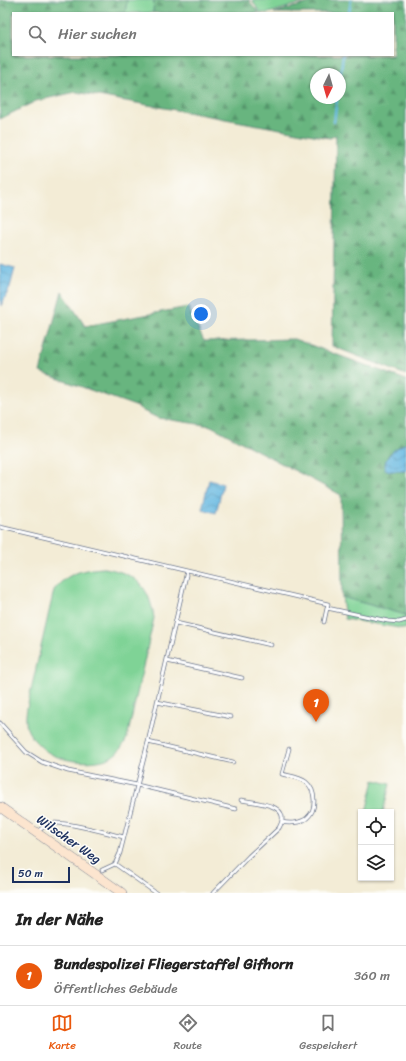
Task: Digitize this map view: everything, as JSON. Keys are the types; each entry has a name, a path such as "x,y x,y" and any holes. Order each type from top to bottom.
{"street":[{"name":"Wilscher Weg","path":"0,807 122,893"}],"lane":[{"path":"0,527 328,604 324,622"},
{"path":"102,870 115,864 120,853 188,571"},
{"path":"327,608 388,621 399,622 406,620"},
{"path":"176,623 271,645"},
{"path":"167,661 242,678"},
{"path":"157,702 231,717"},
{"path":"0,723 26,752 42,762 68,771 137,785 236,809"},
{"path":"148,742 233,762"},
{"path":"282,822 306,820 311,814 315,798 312,788 305,781 282,774 289,749"},
{"path":"213,893 279,828 282,822 283,817 281,812 276,807 241,800"},
{"path":"38,833 42,827 54,823 68,824 124,837"},
{"path":"115,864 156,893"}],"green space":[{"path":"0,0 127,0 125,12 12,12 12,56 394,56 394,12 277,12 312,2 313,0 406,0 406,375 332,346 336,135 330,138 76,92 36,101 0,119"},
{"path":"127,0 154,0 153,12 125,12"},
{"path":"154,0 250,0 258,12 153,12"},
{"path":"252,0 311,0 272,12 259,12"},
{"path":"62,291 85,326 188,307 204,341 294,339 406,380 406,443 393,451 385,463 390,471 406,471 406,615 342,597 341,495 211,426 158,418 138,407 40,372"},
{"path":"105,568 125,574 140,583 149,598 154,618 127,738 124,744 111,757 105,759 89,762 73,761 51,754 35,741 27,728 27,710 54,590 64,580 76,573 90,569"},
{"path":"342,597 406,615 406,629 345,619"},
{"path":"374,780 390,784 384,809 367,809"}],"water":[{"path":"0,264 15,268 10,287 1,306"},
{"path":"406,443 406,471 390,471 385,469 388,456 394,450"},
{"path":"209,480 223,484 216,513 202,509"}],"waterway":[{"path":"349,12 351,0"},
{"path":"341,68 343,56"},
{"path":"334,122 336,104"}],"place":[{"name":"Bundespolizei Fliegerstaffel Gifhorn","path":"316,722"}]}
